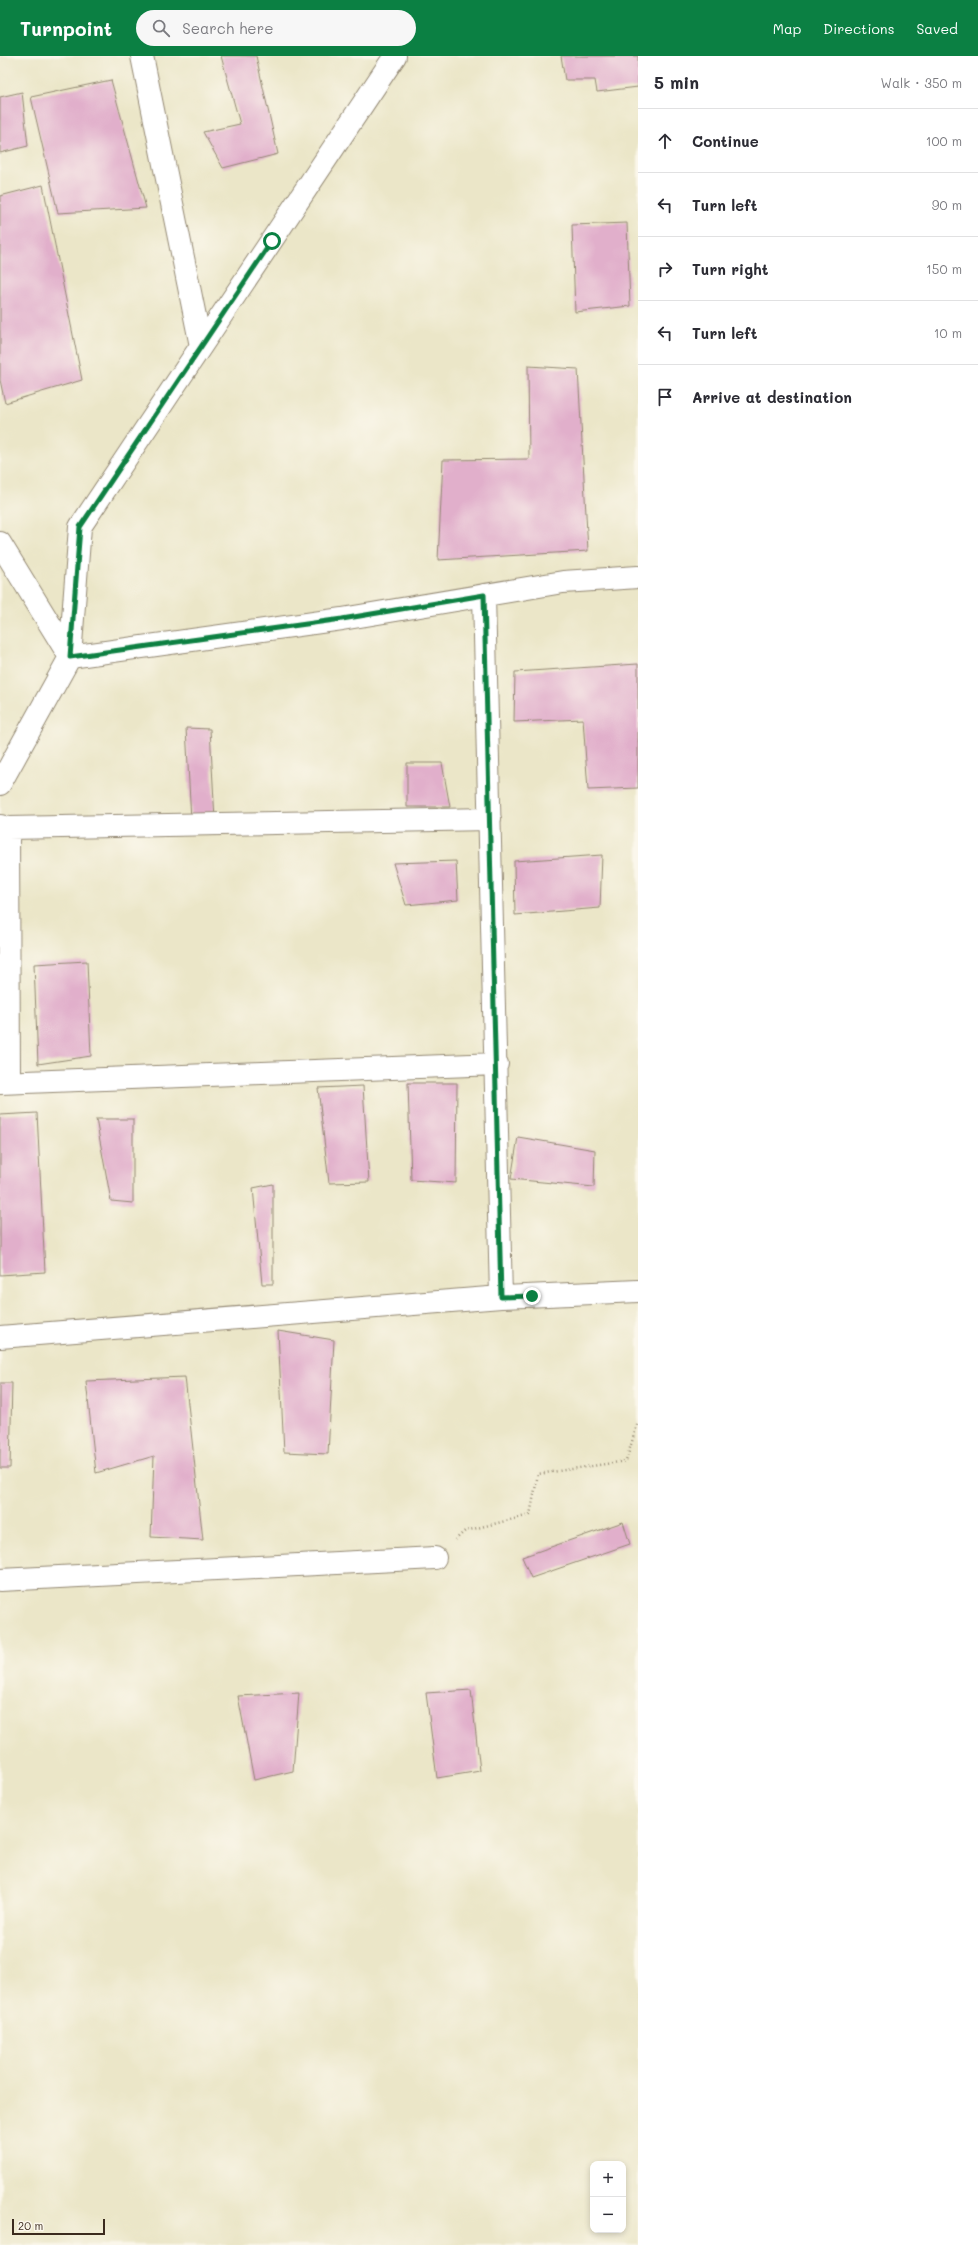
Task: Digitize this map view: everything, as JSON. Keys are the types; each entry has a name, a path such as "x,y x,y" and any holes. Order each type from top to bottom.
{"street":[{"path":"142,56 201,346"},
{"path":"0,784 70,657 80,527 395,56"},
{"path":"0,543 70,657"},
{"path":"70,657 342,619 563,582 638,577"},
{"path":"484,595 497,1064 501,1297"},
{"path":"490,819 4,827 4,1083 497,1064"},
{"path":"0,1337 501,1297 638,1291"},
{"path":"0,1580 436,1558"}],"path":[{"path":"436,1558 465,1531 530,1515 538,1474 626,1461 638,1422"}],"building":[{"path":"221,56 256,56 278,154 223,168 203,132 240,124"},
{"path":"561,56 638,56 638,87 597,92 595,80 565,80"},
{"path":"111,80 146,208 58,213 31,97"},
{"path":"22,92 28,146 0,153 0,97"},
{"path":"43,185 82,380 5,403 0,380 0,196"},
{"path":"627,223 630,306 575,312 572,225"},
{"path":"528,366 578,369 588,551 438,560 443,460 529,459"},
{"path":"638,664 638,788 588,790 583,719 514,722 515,672"},
{"path":"186,728 210,729 215,820 191,820"},
{"path":"407,763 442,763 450,807 407,807"},
{"path":"602,855 600,908 515,915 514,861"},
{"path":"456,861 458,900 406,905 393,863"},
{"path":"87,961 91,1056 38,1064 34,964"},
{"path":"408,1083 457,1083 456,1183 411,1180"},
{"path":"363,1086 369,1182 329,1183 318,1088"},
{"path":"37,1113 45,1272 0,1275 0,1115"},
{"path":"96,1119 133,1119 133,1203 111,1201"},
{"path":"518,1137 595,1150 594,1187 511,1179"},
{"path":"273,1184 273,1284 262,1284 253,1188"},
{"path":"278,1331 334,1340 328,1454 284,1452"},
{"path":"185,1377 203,1540 151,1537 154,1456 96,1473 86,1381"},
{"path":"0,1383 12,1383 10,1468 0,1468"},
{"path":"623,1522 630,1544 531,1578 522,1557"},
{"path":"471,1690 480,1771 437,1778 426,1693"},
{"path":"299,1693 293,1771 254,1780 238,1696"}],"route":[{"path":"272,241 80,527 70,657 342,619 484,595 497,1064 501,1297 532,1296"}]}
